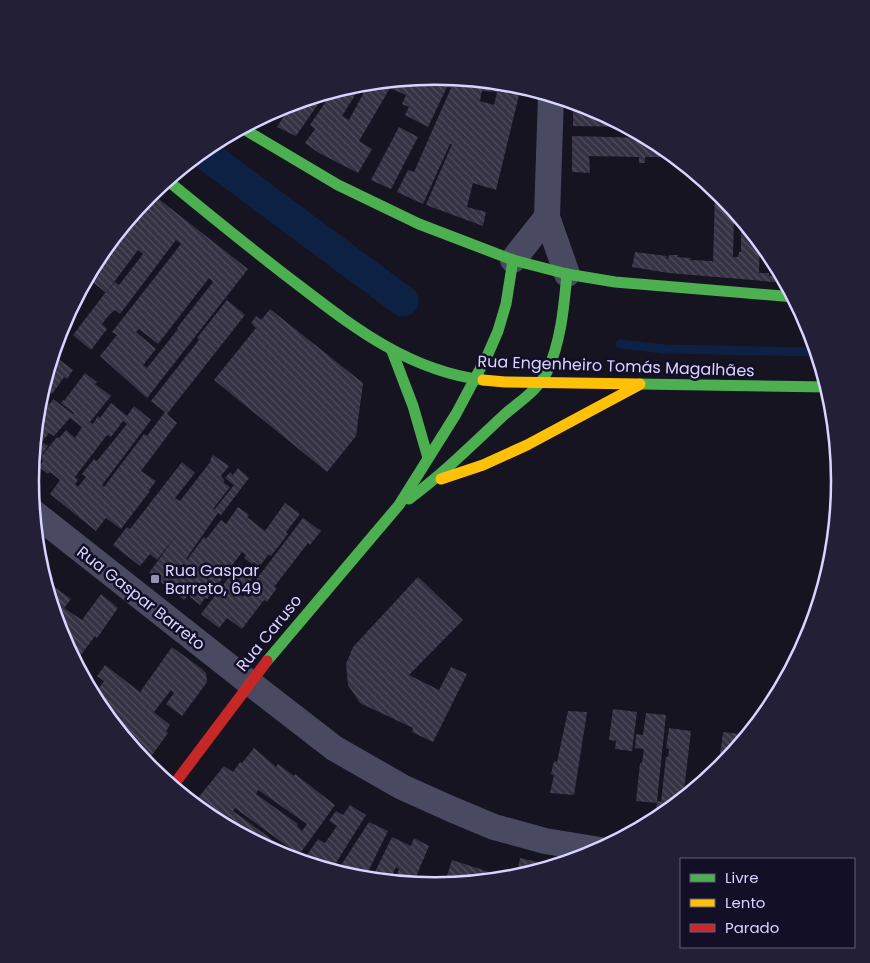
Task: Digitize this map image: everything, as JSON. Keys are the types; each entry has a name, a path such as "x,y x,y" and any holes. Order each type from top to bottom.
{"street":[{"path":"541,383 558,335 566,283 547,217 550,102"},
{"path":"249,132 338,185 511,271 566,283 623,283 785,296"},
{"name":"Rua Engenheiro Tomás Magalhães","path":"173,185 309,293 392,350 430,368 476,380 541,383 820,387"},
{"path":"511,271 547,217"},
{"name":"Rua Caruso","path":"176,781 279,645 322,592 399,505 476,380 498,331 506,304 511,271"},
{"path":"392,350 416,412 428,458"},
{"name":"Rua Caruso","path":"399,505 432,482 541,383"},
{"path":"432,482 483,464 527,445 641,384"},
{"name":"Rua Gaspar Barreto","path":"41,518 334,748 402,787 494,827 545,841 587,848"}],"building":[{"path":"435,85 461,86 521,95 519,95 496,190 473,183 467,207 486,212 483,226 426,205 452,144 450,144 423,204 397,192 408,170 414,172 451,88 447,87 428,127 405,115 409,107 402,104 406,95 390,88","holes":["482,91 497,92 494,105 480,101"]},
{"path":"390,88 359,141 372,149 358,173 319,153 305,143 315,129 310,125 327,101 356,93 342,116 349,120 364,92"},
{"path":"319,103 296,136 277,127 285,114"},
{"path":"573,110 611,127 573,126"},
{"path":"399,127 418,137 391,189 371,180"},
{"path":"572,136 632,138 662,157 645,157 645,163 639,163 639,157 589,156 590,173 572,172"},
{"path":"158,198 248,269 147,398 100,356 117,335 112,332 181,244 176,240 120,314 115,310 109,315 102,324 107,329 91,350 73,335 106,293 93,282 114,249 136,222 140,226 136,221","holes":["138,250 143,254 119,285 115,282 106,293","209,278 213,282 147,368 143,365 156,349 136,332 139,329 158,344"]},
{"path":"715,201 734,221 733,257 738,257 739,252 741,252 741,230 760,255 759,273 769,273 769,276 773,276 778,282 669,273 632,267 635,252 667,256 666,258 668,259 669,255 678,255 677,257 691,258 690,260 712,261 713,263"},
{"path":"227,300 245,315 167,414 177,423 141,471 156,481 150,491 121,529 106,518 96,531 50,494 60,480 50,472 48,474 40,467 43,461 40,458 57,437 59,438 66,430 75,438 82,427 70,418 54,436 49,433 42,442 48,446 40,457 47,402 50,404 53,399 73,414 61,403 85,373 97,382 95,384 111,396 90,422 93,424 98,416 100,418 111,403 127,416 134,406 151,420 102,485 104,487 144,434 147,436 165,412 151,401 199,340 197,338","holes":["123,421 127,424 97,461 94,459 82,474 86,477 78,487 75,484 78,480 75,477 107,435 111,437"]},
{"path":"270,309 363,383 356,436 327,472 214,380 256,328 251,323 256,316 261,320"},
{"path":"58,359 73,370 67,379 64,377 52,394 49,392"},
{"path":"213,455 229,466 221,476 224,483 230,487 214,510 234,485 225,478 230,472 233,475 238,468 249,478 221,515 218,513 187,560 204,537 206,539 221,520 226,524 238,507 265,531 285,503 300,514 271,556 269,554 259,567 254,562 252,564 244,558 246,555 242,552 207,599 205,598 200,605 188,595 184,600 149,573 178,533 157,560 150,554 140,566 113,545 127,527 130,529 182,462 195,473 175,498 180,501 211,461"},
{"path":"303,518 321,531 310,545 308,543 274,587 277,588 267,602 264,600 242,629 227,618 219,628 201,614 239,564 255,575 240,595 243,597"},
{"path":"418,577 463,620 409,675 439,690 451,667 467,674 433,742 412,732 413,728 360,703 348,685 346,664 353,647"},
{"path":"53,586 71,599 64,608 82,620 101,594 118,608 97,638 95,636 80,657 69,633"},
{"path":"172,647 206,673 207,682 182,716 166,704 174,693 171,690 154,712 170,725 166,731 168,733 150,757 137,743 106,702 98,689 104,681 97,676 105,665 140,692"},
{"path":"613,709 637,712 632,751 615,749 616,741 609,740"},
{"path":"568,711 587,712 574,795 550,793 554,775 551,774 554,761 557,762"},
{"path":"646,713 666,715 657,801 661,802 666,757 668,757 669,749 666,748 669,728 691,731 684,789 656,810 657,803 636,801 640,763 642,763 644,749 635,748 636,734 643,735"},
{"path":"723,732 740,734 733,743 720,757"},
{"path":"254,748 276,767 278,764 294,776 295,774 335,805 300,854 235,808 233,811 280,847 237,825 197,798 224,766 233,772 240,762 242,763","holes":["258,790 307,824 302,831 297,826 298,824 256,794"]},
{"path":"350,805 366,815 335,865 306,856 318,839 325,843 337,826 329,821 336,811 343,815"},
{"path":"369,822 388,831 368,872 341,866"},
{"path":"392,837 411,846 414,838 429,846 416,877 396,876 399,869 396,867 392,875 375,873"},
{"path":"520,858 541,863 519,868"},
{"path":"452,860 492,873 461,877 446,878"}],"waterway":[{"path":"208,157 403,301"},
{"path":"620,344 665,349 809,352"}],"traffic: fast":[{"path":"249,132 338,185 419,224 513,260 567,274 615,282 785,296"},
{"path":"173,185 284,274 364,333 409,358 432,368 483,380"},
{"path":"267,661 399,505 456,414 498,331 506,304 513,260"},
{"path":"409,499 458,458 543,379 552,360 559,336 567,274"},
{"path":"392,351 413,406 428,458"},
{"path":"640,384 820,387"}],"traffic: slow":[{"path":"483,380 640,384"},
{"path":"441,479 483,465 527,445 639,385"}],"traffic: jam":[{"path":"176,781 267,661"}],"place":[{"name":"Rua Gaspar Barreto, 649","path":"155,579"}]}
